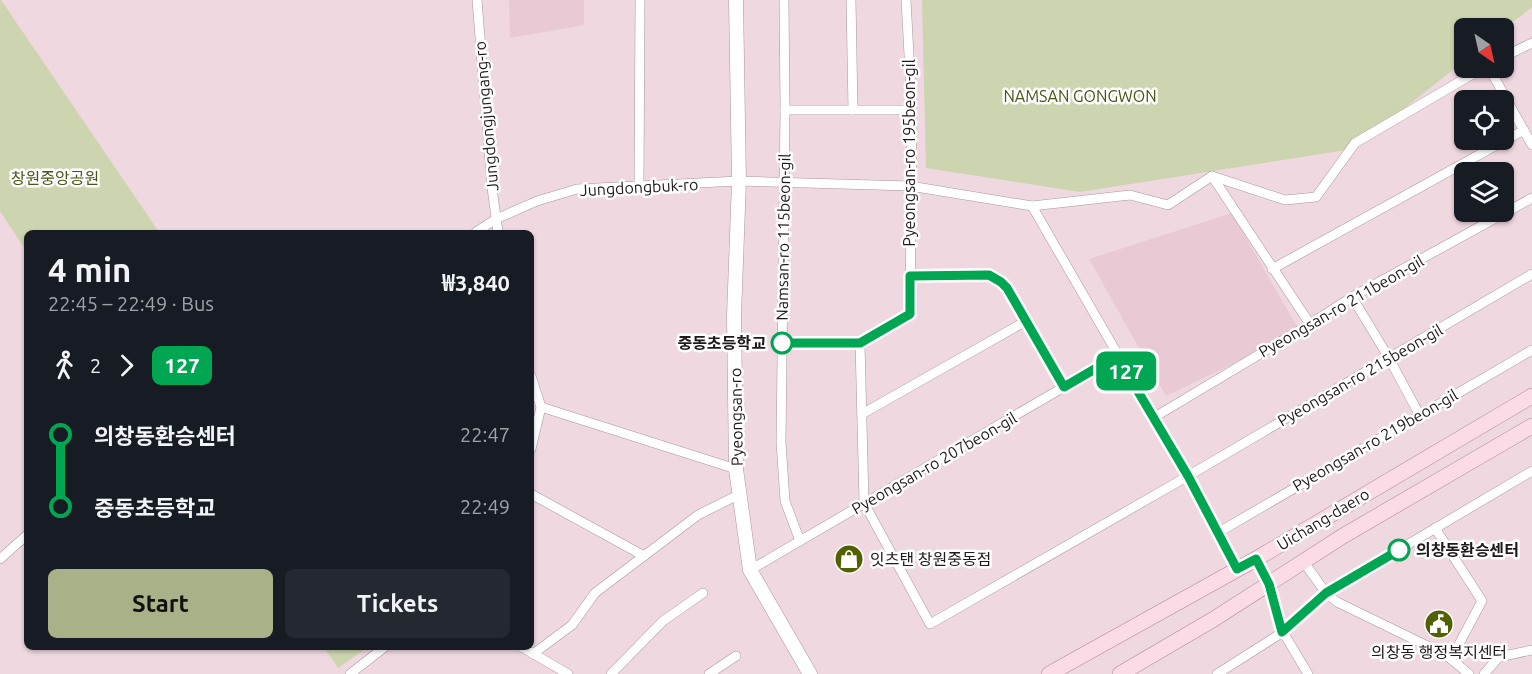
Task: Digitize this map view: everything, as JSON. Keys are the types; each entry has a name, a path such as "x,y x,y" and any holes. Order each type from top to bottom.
{"main road":[{"name":"Pyeongsan-ro","path":"736,0 739,181 734,316 736,469 750,570 810,674"},
{"name":"Uichang-daero","path":"1049,674 1256,559 1532,396"},
{"name":"Uichang-daero","path":"1120,674 1214,619 1304,561 1532,426"}],"street":[{"name":"Jungdongjungang-ro","path":"477,0 498,230"},
{"path":"639,187 640,0"},
{"name":"Namsan-ro 115beon-gil","path":"784,0 781,442 785,501 800,540"},
{"path":"851,0 853,110"},
{"name":"Pyeongsan-ro 195beon-gil","path":"860,343 910,314 912,110 906,0"},
{"path":"1514,52 1532,43"},
{"path":"1212,176 1285,200 1316,197 1356,143 1466,78"},
{"path":"1495,78 1532,145"},
{"path":"785,110 912,110"},
{"path":"1272,269 1524,130"},
{"name":"Jungdongbuk-ro","path":"479,230 496,219 537,201 577,189 784,181 910,186 1032,206 1130,195 1168,205 1212,176"},
{"path":"1212,176 1310,324"},
{"name":"Pyeongsan-ro 211beon-gil","path":"1153,418 1352,297 1532,198"},
{"path":"1032,206 1188,476 1237,569"},
{"name":"Pyeongsan-ro 215beon-gil","path":"864,503 930,624 1532,274"},
{"path":"910,276 989,275 1007,288 1064,387"},
{"path":"1352,297 1419,414"},
{"path":"862,414 1026,321"},
{"path":"782,343 860,343 864,503"},
{"name":"Pyeongsan-ro 219beon-gil","path":"1219,532 1532,350"},
{"name":"Pyeongsan-ro 207beon-gil","path":"750,570 1117,356"},
{"path":"534,385 541,407 534,437"},
{"path":"541,407 736,469"},
{"path":"1217,674 1282,632 1326,593 1532,471"},
{"path":"533,654 572,625 596,592 698,515 740,494"},
{"path":"534,496 644,556"},
{"path":"1435,528 1482,601 1451,659"},
{"path":"0,559 24,538"},
{"path":"1256,559 1269,584 1282,632 1308,674"},
{"path":"1304,561 1326,593 1337,602 1451,659 1469,674"},
{"path":"611,674 663,621 703,593"},
{"path":"350,674 381,650"},
{"path":"526,650 568,674"},
{"path":"1484,674 1499,657 1532,650"},
{"path":"709,674 736,656"}],"shaded area":[{"path":"509,0 584,0 584,25 510,38"},
{"path":"1232,213 1300,332 1166,396 1089,259"}],"green space":[{"name":"창원중앙공원","path":"1,0 158,230 24,230 24,247 0,211"},
{"name":"NAMSAN GONGWON","path":"922,0 1532,0 1532,7 1514,21 1514,18 1454,18 1454,69 1353,149 1080,192 926,168"},
{"path":"326,650 364,650 338,668"}],"bus line":[{"name":"127","path":"782,343 860,343 910,314 910,276 989,275 1007,288 1064,387 1117,356 1188,476 1237,569 1256,559 1269,584 1282,632 1326,593 1399,550"}],"place":[{"name":"중동초등학교","path":"782,343"},
{"name":"의창동환승센터","path":"1399,550"},
{"name":"잇츠탠 창원중동점","path":"849,559"},
{"name":"의창동 행정복지센터","path":"1439,624"}]}
